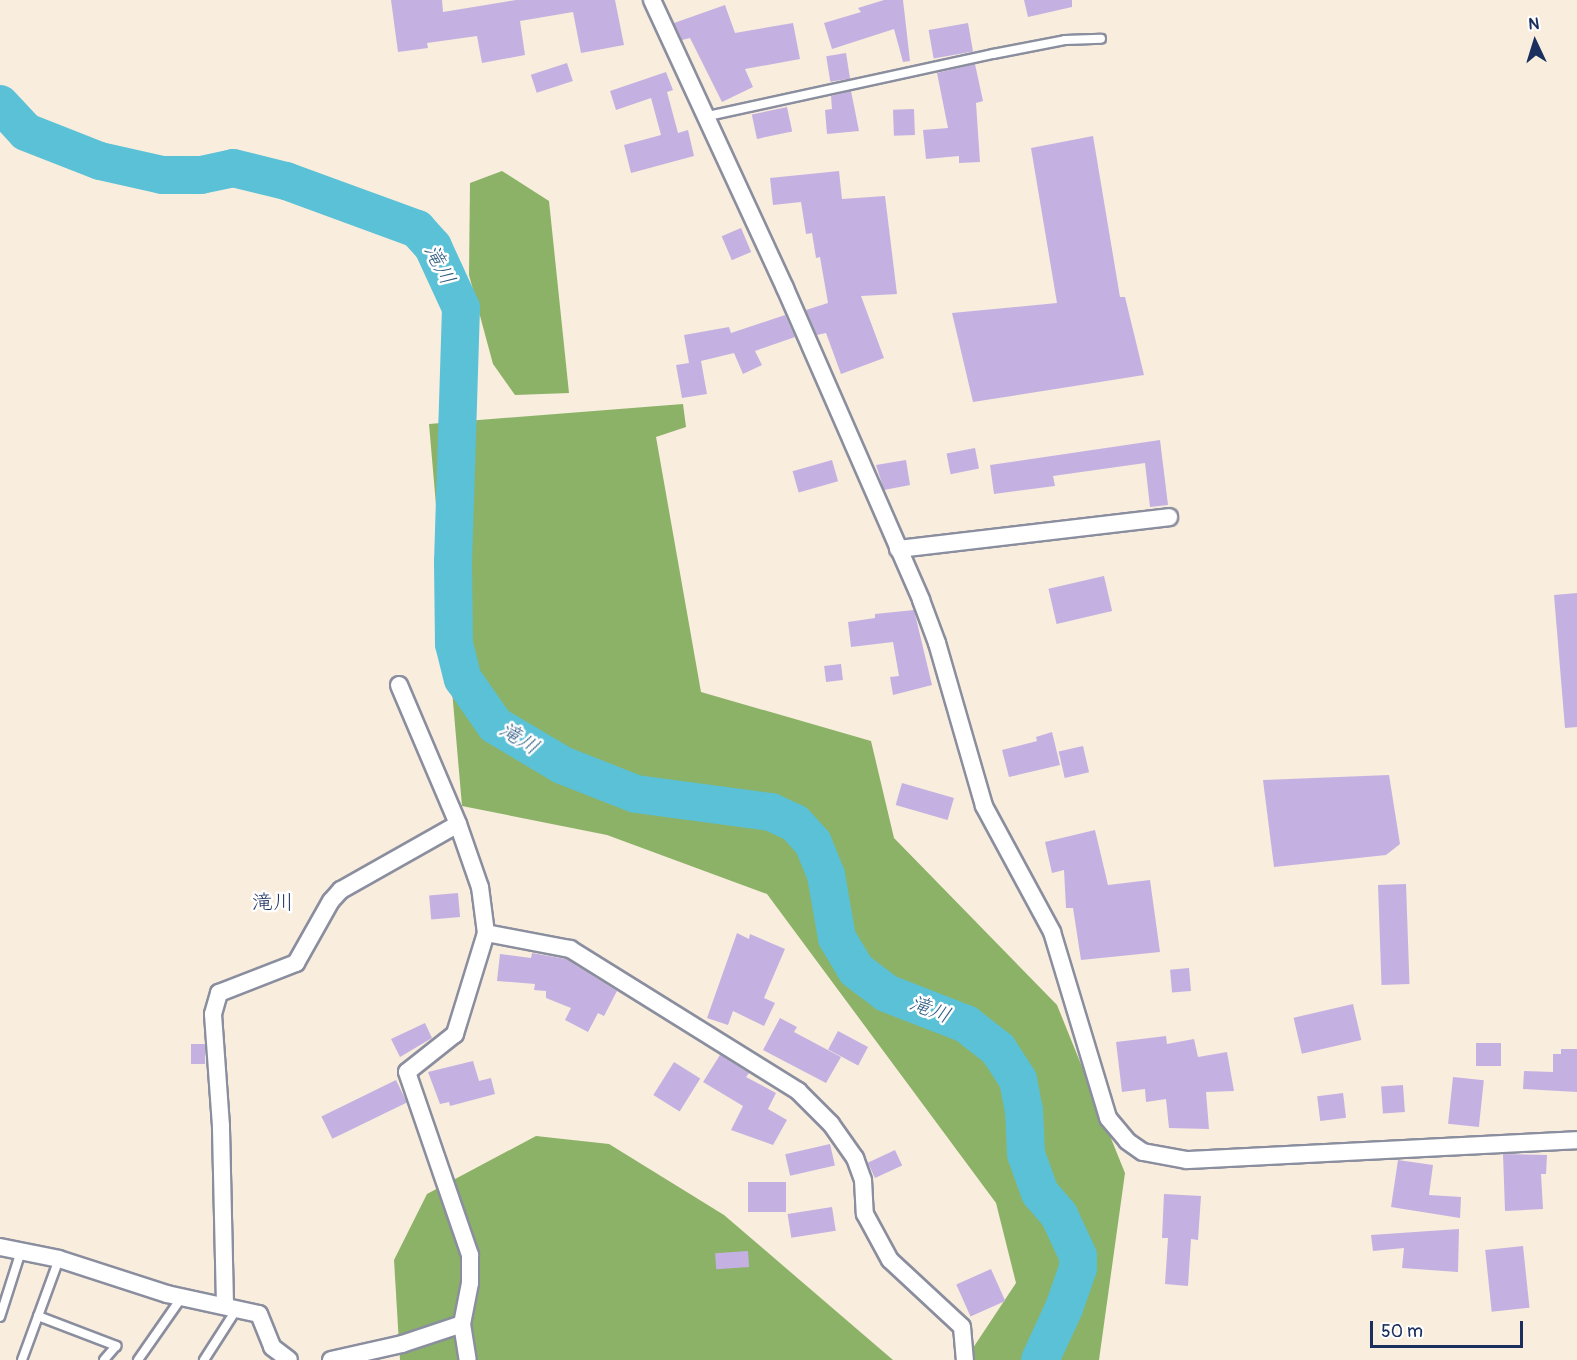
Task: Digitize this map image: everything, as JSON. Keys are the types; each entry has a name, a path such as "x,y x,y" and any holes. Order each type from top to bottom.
{"street":[{"path":"652,0 708,116 937,643 984,806 1052,932 1108,1118 1127,1141 1143,1152 1187,1160 1577,1140"},
{"path":"898,549 1169,516"},
{"path":"399,685 458,824 480,887 486,933 455,1034 407,1072 470,1255 471,1283 462,1324 468,1360"},
{"path":"232,1306 213,1014 219,993 296,963 331,901 341,890 458,824"},
{"path":"486,933 570,949 798,1091 831,1124 855,1158 863,1180 865,1214 890,1260 962,1327 965,1360"},
{"path":"0,1247 59,1259 182,1297 232,1306 259,1314 272,1347 289,1360"},
{"path":"331,1360 402,1344 462,1324"}],"lane":[{"path":"708,116 993,54 1065,40 1101,39"},
{"path":"0,1317 21,1251"},
{"path":"22,1360 59,1259"},
{"path":"138,1360 182,1297"},
{"path":"204,1360 232,1306"},
{"path":"38,1316 116,1346 104,1360"}],"green space":[{"path":"502,171 549,201 569,393 515,395 493,364 469,275 470,183"},
{"path":"683,404 686,427 656,437 701,692 871,741 894,838 1057,1005 1125,1173 1099,1360 965,1360 1016,1283 996,1203 767,894 607,835 462,806 429,424"},
{"path":"536,1136 609,1144 724,1215 893,1360 400,1360 394,1260 427,1194"}],"building":[{"path":"391,0 442,0 443,12 516,0 615,0 624,45 581,53 573,12 520,21 525,55 482,63 477,36 427,43 428,48 398,52"},
{"path":"884,0 903,0 910,61 903,62 894,29 832,49 824,23 861,12 858,8"},
{"path":"1024,0 1072,0 1072,7 1028,17"},
{"path":"725,5 735,33 793,23 800,59 745,69 753,87 722,102 690,38 682,40 674,23"},
{"path":"968,23 973,52 934,59 929,30"},
{"path":"846,53 850,79 830,82 826,56"},
{"path":"567,63 573,81 537,93 531,75"},
{"path":"975,64 983,101 976,103 980,162 959,163 959,156 926,159 923,130 948,128 937,73"},
{"path":"666,72 673,90 667,92 678,133 688,130 694,156 631,173 624,145 661,135 651,98 616,110 610,91"},
{"path":"851,91 859,131 827,134 825,110 832,109 831,96"},
{"path":"787,107 792,131 757,139 752,114"},
{"path":"914,109 915,135 894,136 893,110"},
{"path":"1093,136 1120,297 1125,297 1144,375 973,402 952,313 1057,303 1031,148"},
{"path":"839,171 842,199 885,196 897,294 861,296 884,358 841,374 826,333 817,335 806,310 828,303 820,257 816,258 812,233 806,234 801,202 773,205 770,178"},
{"path":"741,228 751,252 732,260 722,236"},
{"path":"785,315 795,337 755,351 762,365 743,374 734,353 701,361 707,394 682,398 676,365 689,363 684,335 729,327 731,333"},
{"path":"1160,440 1168,505 1150,507 1145,463 1053,476 1055,486 994,494 990,465"},
{"path":"975,448 979,469 951,474 947,454"},
{"path":"832,460 838,481 799,492 793,471"},
{"path":"906,460 910,485 884,490 876,465"},
{"path":"1104,576 1112,611 1057,624 1048,589"},
{"path":"1577,593 1577,727 1565,728 1554,595"},
{"path":"914,610 932,685 893,695 890,677 899,676 893,642 851,647 848,622 875,618 875,614"},
{"path":"841,664 843,680 826,682 824,666"},
{"path":"1052,732 1060,765 1009,777 1002,750 1037,741 1036,737"},
{"path":"1083,746 1089,772 1065,778 1059,752"},
{"path":"1389,775 1400,844 1386,855 1274,867 1263,780"},
{"path":"902,783 954,798 948,820 896,805"},
{"path":"1095,830 1108,885 1150,880 1160,952 1081,960 1073,908 1066,908 1064,870 1052,873 1045,842"},
{"path":"1406,884 1409,984 1382,985 1378,885"},
{"path":"458,893 460,917 431,919 429,896"},
{"path":"737,933 749,939 750,934 785,949 764,998 775,1003 764,1026 733,1011 728,1025 707,1018"},
{"path":"532,953 566,959 617,991 604,1016 598,1013 588,1032 565,1020 571,1008 546,998 546,991 534,990 535,984 497,981 500,954 531,958"},
{"path":"1189,968 1191,991 1172,993 1170,970"},
{"path":"1353,1004 1361,1040 1302,1054 1294,1018"},
{"path":"780,1018 797,1027 794,1032 841,1057 826,1083 763,1050"},
{"path":"425,1023 432,1038 400,1057 391,1039"},
{"path":"838,1031 868,1047 858,1066 828,1050"},
{"path":"1166,1036 1167,1044 1194,1039 1198,1057 1227,1052 1234,1091 1206,1092 1209,1129 1169,1128 1166,1099 1146,1102 1145,1089 1122,1092 1116,1042"},
{"path":"1476,1043 1501,1043 1501,1066 1476,1066"},
{"path":"191,1044 205,1044 205,1064 191,1064"},
{"path":"1561,1049 1577,1049 1577,1092 1523,1089 1524,1071 1553,1072 1553,1054 1561,1054"},
{"path":"720,1055 749,1073 746,1077 776,1093 768,1109 787,1120 773,1145 731,1130 743,1106 703,1082"},
{"path":"473,1061 479,1081 491,1078 495,1094 450,1106 449,1102 440,1104 428,1072"},
{"path":"674,1062 700,1078 680,1112 653,1095"},
{"path":"1453,1077 1484,1080 1479,1127 1448,1124"},
{"path":"396,1080 407,1102 332,1139 321,1116"},
{"path":"1403,1085 1405,1112 1383,1113 1381,1087"},
{"path":"1343,1093 1346,1118 1320,1121 1317,1096"},
{"path":"830,1144 835,1165 790,1176 785,1154"},
{"path":"895,1150 902,1165 875,1178 868,1163"},
{"path":"1503,1154 1547,1155 1546,1174 1541,1174 1543,1209 1505,1211"},
{"path":"1398,1160 1433,1165 1429,1195 1461,1197 1460,1218 1391,1207"},
{"path":"748,1182 786,1182 786,1212 748,1212"},
{"path":"1164,1194 1201,1196 1198,1240 1191,1239 1188,1286 1165,1284 1168,1238 1162,1238"},
{"path":"832,1207 836,1231 791,1238 788,1214"},
{"path":"1459,1229 1458,1272 1402,1268 1404,1248 1373,1251 1371,1235"},
{"path":"1523,1246 1529,1308 1492,1312 1485,1250"},
{"path":"748,1251 749,1267 716,1269 715,1253"},
{"path":"991,1269 1005,1301 971,1316 956,1284"}],"waterway":[{"name":"滝川","path":"0,104 26,132 100,161 162,175 201,175 233,168 286,181 417,229 433,247 461,308 453,562 454,644 463,679 495,725 562,765 636,794 771,812 795,823 813,843 826,875 837,938 856,970 886,993 966,1024 998,1049 1018,1080 1024,1110 1026,1154 1040,1193 1059,1215 1078,1256 1078,1268 1064,1308 1040,1360"}],"district":[{"name":"滝川","path":"273,903"}]}
